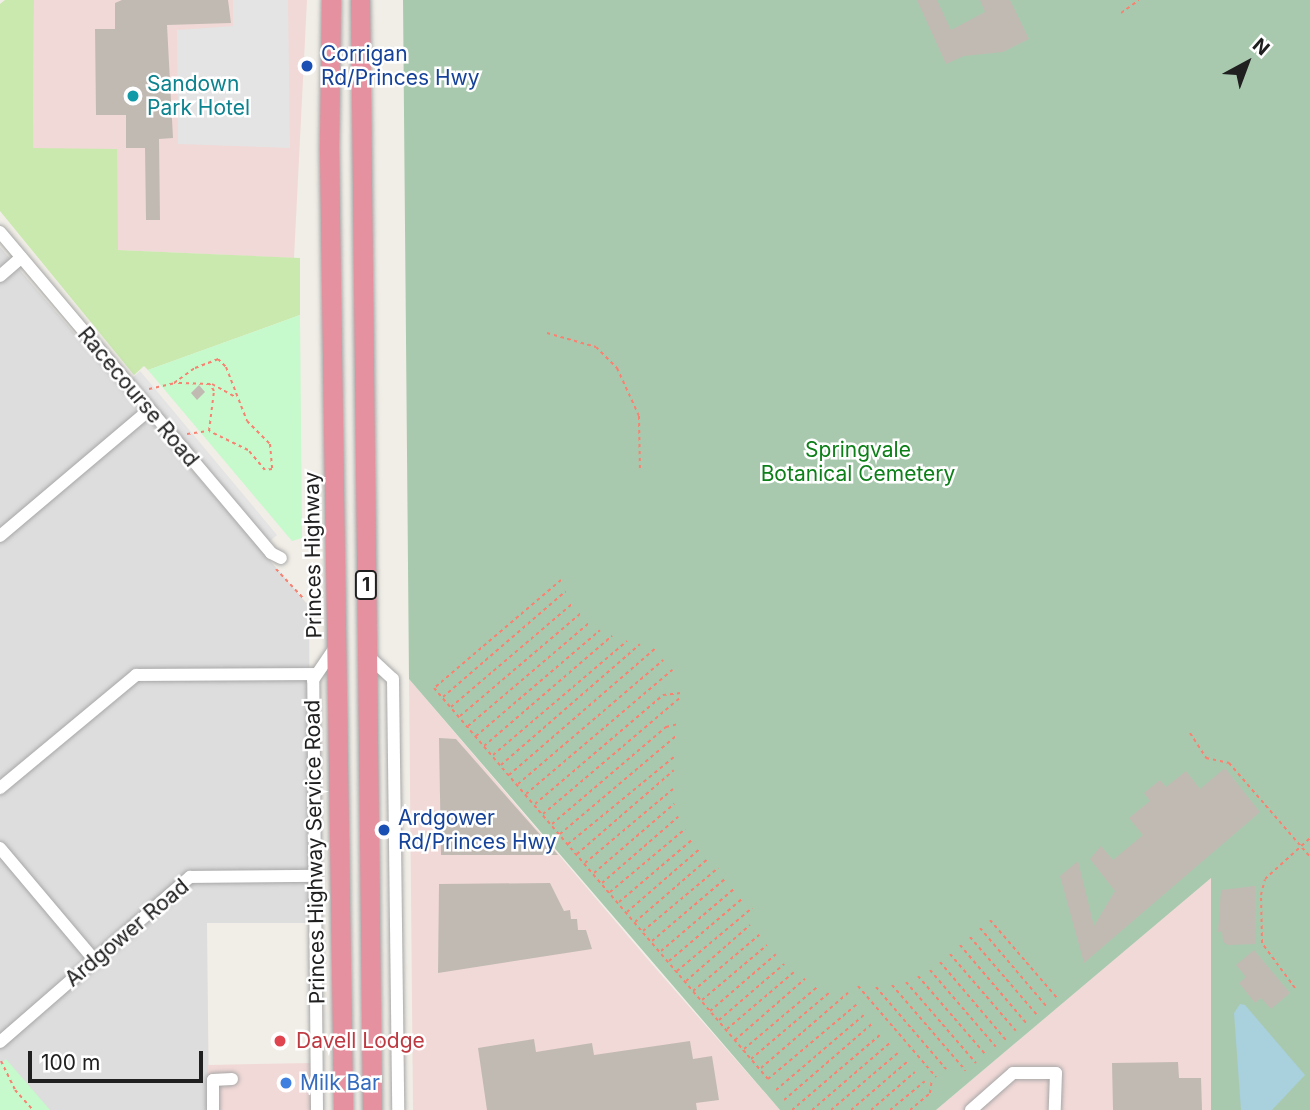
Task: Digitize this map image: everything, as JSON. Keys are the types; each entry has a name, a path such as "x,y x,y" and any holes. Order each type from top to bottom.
{"highway":[{"name":"Princes Highway","path":"331,0 329,150 343,1110"},
{"name":"1","path":"360,0 372,1110"}],"street":[{"name":"Racecourse Road","path":"0,232 276,560"},
{"path":"0,276 21,258"},
{"path":"0,536 149,410"},
{"name":"Princes Highway Service Road","path":"317,1110 314,674 337,644"},
{"path":"367,655 393,679 398,1110"},
{"path":"0,788 136,676 314,674"},
{"path":"0,848 95,961"},
{"name":"Ardgower Road","path":"0,1042 190,877 316,876"},
{"path":"971,1110 1013,1073 1056,1073 1055,1110"},
{"path":"213,1110 213,1080 232,1079"}],"path":[{"path":"1121,13 1139,0"},
{"path":"547,333 596,347 617,368 639,416 640,472"},
{"path":"174,383 195,368 218,359 226,367 235,397 254,431 270,444 272,469 265,470 248,450 209,431 198,429 174,439"},
{"path":"135,394 174,383 210,383 235,397"},
{"path":"209,431 214,391 210,383"},
{"path":"276,560 304,599"},
{"path":"561,580 434,688 768,1079 857,1004"},
{"path":"442,698 566,591"},
{"path":"450,707 573,603"},
{"path":"459,717 581,613"},
{"path":"467,727 590,622"},
{"path":"475,736 600,630"},
{"path":"484,746 612,636"},
{"path":"492,756 626,641"},
{"path":"500,766 640,644"},
{"path":"509,775 657,647"},
{"path":"517,785 663,660"},
{"path":"525,795 672,670"},
{"path":"534,805 663,695 681,693"},
{"path":"543,815 680,698"},
{"path":"551,825 666,727 678,724"},
{"path":"1190,733 1206,758 1229,763 1310,857"},
{"path":"559,835 677,734"},
{"path":"568,844 675,756"},
{"path":"576,854 674,770"},
{"path":"584,864 673,789"},
{"path":"593,874 674,804"},
{"path":"601,883 678,817"},
{"path":"609,893 685,829"},
{"path":"1295,988 1262,943 1261,895 1265,879 1310,838"},
{"path":"618,903 693,839"},
{"path":"626,913 701,848"},
{"path":"634,922 709,858"},
{"path":"643,932 718,868"},
{"path":"651,942 726,878"},
{"path":"660,952 735,888"},
{"path":"668,962 743,898"},
{"path":"677,972 751,908"},
{"path":"989,920 1057,998"},
{"path":"685,981 750,925"},
{"path":"980,928 1047,1007"},
{"path":"693,991 759,935"},
{"path":"970,937 1037,1015"},
{"path":"702,1001 767,945"},
{"path":"960,945 1027,1024"},
{"path":"710,1011 776,954"},
{"path":"950,954 1016,1031"},
{"path":"940,962 1006,1040"},
{"path":"718,1020 784,964"},
{"path":"930,970 996,1047"},
{"path":"727,1030 794,972"},
{"path":"918,976 986,1055"},
{"path":"735,1040 805,979"},
{"path":"906,982 976,1063"},
{"path":"892,985 965,1071"},
{"path":"858,986 936,1077"},
{"path":"743,1049 817,987"},
{"path":"876,987 946,1069"},
{"path":"751,1059 830,992"},
{"path":"760,1069 848,993"},
{"path":"776,1090 865,1014"},
{"path":"784,1100 873,1023"},
{"path":"792,1110 882,1033"},
{"path":"812,1110 890,1043"},
{"path":"831,1110 899,1052"},
{"path":"2,1060 15,1090 33,1110"},
{"path":"851,1110 907,1062"},
{"path":"871,1110 915,1072"},
{"path":"890,1110 925,1080"},
{"path":"910,1110 930,1093 932,1080"}],"shaded area":[{"path":"34,0 307,0 294,258 118,250 33,148"},
{"path":"233,0 288,0 290,148 178,144 177,30 233,26"},
{"path":"0,247 309,606 311,923 207,923 209,1110 0,1110"},
{"path":"140,371 277,535 269,542 132,378"},
{"path":"409,679 651,963 780,1110 413,1110"},
{"path":"1211,877 1211,1110 936,1110"},
{"path":"313,1063 314,1110 209,1110 208,1065"}],"green space":[{"path":"5,0 34,0 33,148 117,149 118,250 300,258 300,315 148,370 144,366 134,375 0,211 0,4"},
{"name":"Springvale Botanical Cemetery","path":"403,0 1310,0 1310,1110 1211,1110 1211,878 936,1110 780,1110 409,679"},
{"path":"300,315 302,538 292,541 148,370"},
{"path":"6,1059 50,1110 0,1110 0,1064"}],"water":[{"path":"1240,1004 1245,1005 1305,1075 1272,1110 1241,1110 1234,1013"}],"building":[{"name":"Sandown Park Hotel","path":"122,0 228,0 231,23 167,25 173,138 159,139 160,220 146,220 145,148 126,148 126,115 96,115 95,29 115,29 115,3"},
{"path":"917,0 937,0 951,30 985,12 980,0 1010,0 1029,39 1003,52 964,56 946,64"},
{"path":"199,385 205,392 197,400 191,393"},
{"path":"439,738 456,739 558,855 441,855"},
{"path":"1225,768 1260,812 1084,963 1060,876 1078,861 1094,926 1115,891 1090,859 1101,846 1113,860 1143,835 1129,818 1150,801 1144,793 1160,780 1166,787 1186,771 1200,789"},
{"path":"550,883 564,911 570,910 571,919 577,919 578,930 586,930 592,949 438,973 439,884"},
{"path":"1255,886 1256,944 1228,945 1223,942 1222,931 1218,932 1221,890"},
{"path":"1254,950 1290,993 1271,1009 1261,998 1255,1003 1239,983 1246,977 1236,965"},
{"path":"534,1039 536,1052 592,1043 594,1055 690,1041 693,1059 712,1056 719,1100 696,1103 697,1110 487,1110 478,1048"},
{"path":"1178,1062 1179,1078 1201,1078 1202,1110 1113,1110 1112,1063"}],"place":[{"name":"Corrigan Rd/Princes Hwy","path":"307,66"},
{"name":"Sandown Park Hotel","path":"133,96"},
{"name":"Ardgower Rd/Princes Hwy","path":"384,830"},
{"name":"Davell Lodge","path":"280,1041"},
{"name":"Milk Bar","path":"286,1083"}]}
